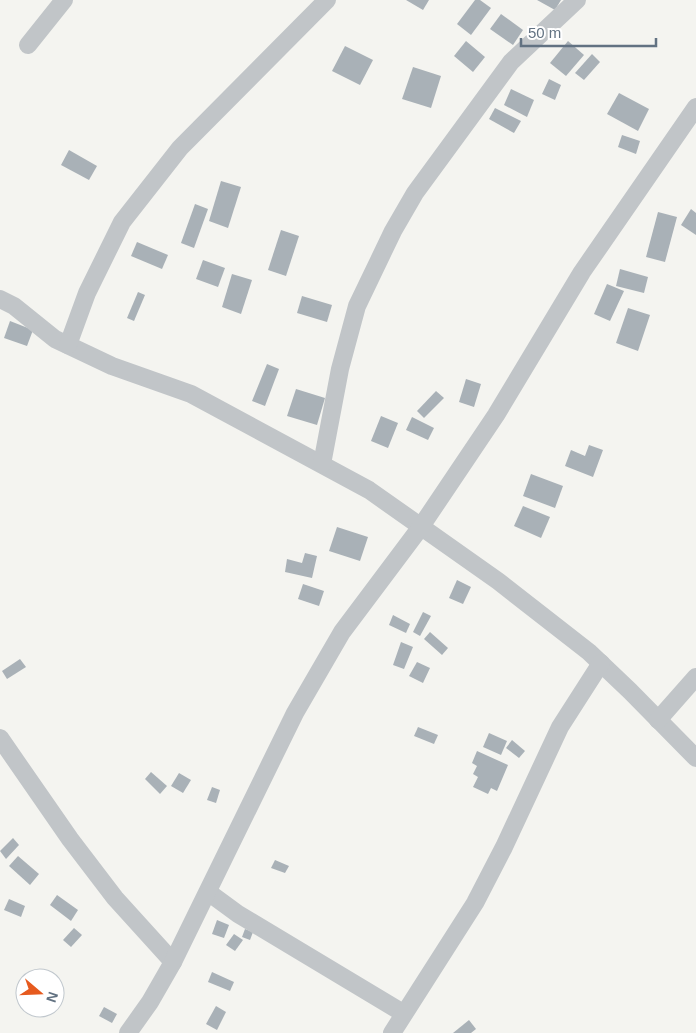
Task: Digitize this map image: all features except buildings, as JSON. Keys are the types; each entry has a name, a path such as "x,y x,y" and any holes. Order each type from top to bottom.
{"street":[{"path":"28,45 64,0"},
{"path":"68,345 87,293 122,222 180,148 327,0"},
{"path":"322,464 340,369 357,306 393,230 415,193 511,62 577,0"},
{"path":"128,1033 150,1002 173,962 295,714 342,632 420,528 496,415 582,272 696,107"},
{"path":"0,299 14,306 55,339 112,366 191,394 369,490 498,582 601,663 696,758"},
{"path":"392,1033 475,903 504,847 560,728 601,663"},
{"path":"658,720 696,677"},
{"path":"0,738 70,839 115,898 173,962"},
{"path":"208,892 238,914 403,1013"}]}
